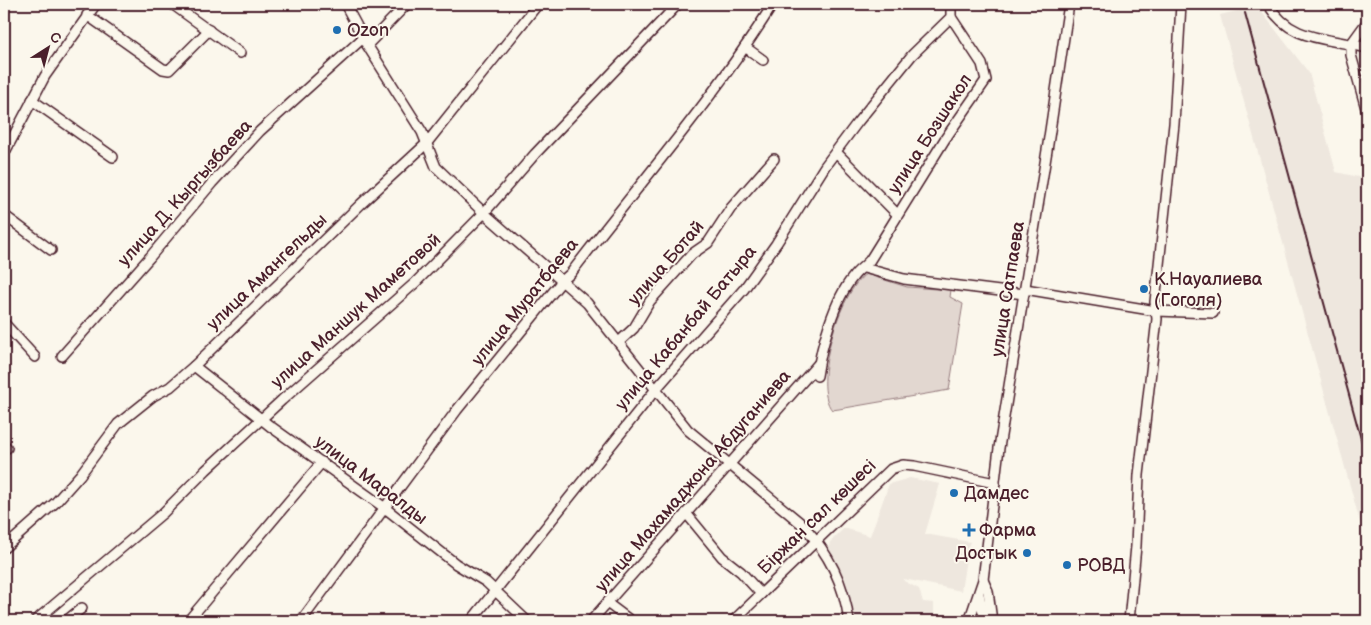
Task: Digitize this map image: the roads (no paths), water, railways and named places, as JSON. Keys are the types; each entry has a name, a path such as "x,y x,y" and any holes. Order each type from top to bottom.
{"street":[{"path":"4,154 45,76 96,4"},
{"path":"172,4 240,53"},
{"path":"345,4 365,42 422,132 436,167 484,213 587,303 620,341 678,420 803,525 817,540 839,576 849,621"},
{"name":"улица Д. Кыргызбаева","path":"62,356 150,257 212,182 260,132 407,4"},
{"name":"улица Амангельды","path":"4,548 56,502 80,475 118,424 153,396 170,387 194,366 361,204 426,144 538,4"},
{"name":"улица Маншук Маметовой","path":"35,621 163,513 206,470 262,419 415,284 484,213 535,154 678,4"},
{"name":"улица Муратбаева","path":"301,621 457,410 562,281 571,273 746,47 773,4"},
{"path":"951,4 952,17"},
{"name":"улица Сатпаева","path":"969,621 983,580 999,448 1068,4"},
{"path":"1129,621 1136,546 1139,475 1174,116 1181,4"},
{"path":"1268,4 1278,19 1296,32 1367,48"},
{"path":"88,15 163,69 169,70 209,30"},
{"name":"улица Кабанбай Батыра","path":"471,621 656,388 744,289 836,152 912,55 952,17"},
{"name":"улица Бозшакол","path":"817,376 836,306 853,276 864,268 945,139 986,80 982,64 952,17"},
{"path":"1367,22 1351,44 1351,55 1367,112"},
{"path":"746,47 763,60"},
{"path":"32,100 113,157"},
{"path":"836,152 897,214"},
{"name":"улица Ботай","path":"620,341 634,328 650,301 692,254 708,243 731,208 774,159"},
{"path":"4,215 51,250"},
{"path":"864,268 904,279 1024,291 1156,311 1213,313"},
{"path":"4,323 35,357"},
{"name":"улица Махамаджона Абдуганиева","path":"591,621 819,363"},
{"name":"улица Маралды","path":"194,366 262,419 385,508 443,555 486,582 527,621"},
{"path":"188,621 322,462"},
{"name":"Біржан сал көшесі","path":"733,621 890,468 914,466 996,483"},
{"path":"686,513 722,557 741,572 761,594"},
{"name":"улица Сатпаева","path":"983,580 988,591 992,621"},
{"path":"979,589 985,621"},
{"path":"607,603 631,621"},
{"path":"66,621 82,608"}],"railway":[{"path":"1245,13 1367,461"}],"place":[{"name":"Ozon","path":"337,30"},
{"name":"К.Науалиева (Гоголя)","path":"1144,289"},
{"name":"Дамдес","path":"954,493"},
{"name":"Фарма","path":"969,530"},
{"name":"Достык","path":"1027,553"},
{"name":"РОВД","path":"1067,565"}]}
